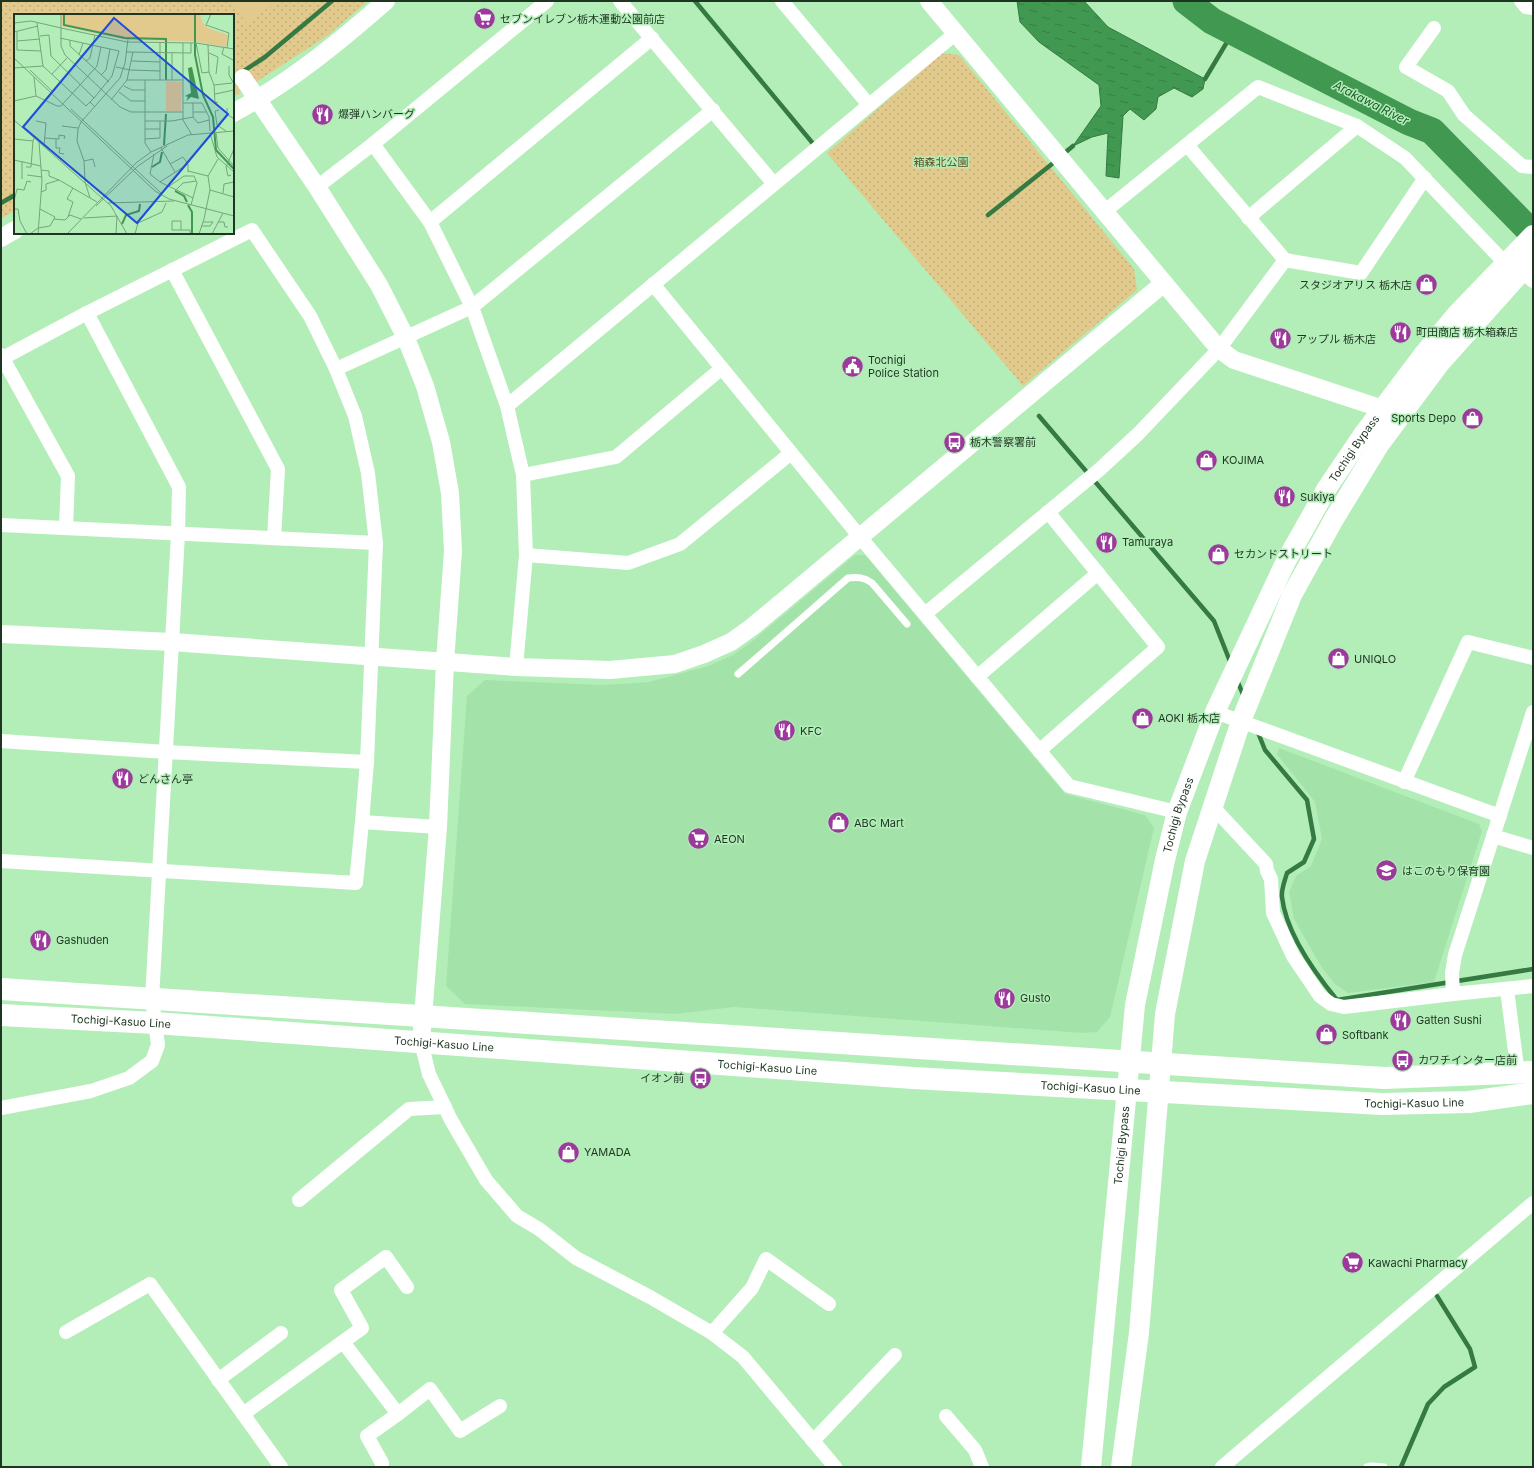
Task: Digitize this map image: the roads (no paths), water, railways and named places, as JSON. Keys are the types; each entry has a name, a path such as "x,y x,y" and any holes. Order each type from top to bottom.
{"main road":[{"path":"1522,266 1533,235"},
{"name":"Tochigi Bypass","path":"1091,1467 1135,1005 1165,860 1177,812 1215,712 1286,561 1327,488 1362,436 1423,355 1457,314 1522,266"},
{"name":"Tochigi Bypass","path":"1121,1467 1139,1333 1165,1014 1195,861 1241,721 1292,595 1334,519 1379,445 1440,364 1522,266"},
{"path":"1,989 1384,1078 1526,1073"},
{"name":"Tochigi-Kasuo Line","path":"1,1014 155,1023 905,1077 1382,1104 1469,1102 1533,1093"}],"street":[{"path":"234,112 258,100 338,42 386,1"},
{"path":"317,187 373,144 547,1"},
{"path":"620,1 774,184"},
{"path":"782,1 869,105"},
{"path":"929,1 1219,349 1234,360 1383,409"},
{"path":"1520,1 1526,7 1533,8"},
{"path":"1434,28 1406,67 1448,91 1464,115 1522,166 1533,167"},
{"path":"507,406 956,33"},
{"path":"430,222 652,38"},
{"path":"243,78 317,187 379,285 406,338 425,386 441,442 450,493 453,550 445,662 438,827 423,1017 422,1042 428,1074 486,1180 516,1216 539,1229 576,1258 650,1297 712,1333 743,1357 835,1467"},
{"path":"1104,212 1258,87 1356,126 1405,158 1522,266"},
{"path":"336,369 472,307 713,110"},
{"path":"1248,218 1356,126"},
{"path":"373,144 430,222 472,307 507,406 522,475 526,555 516,667"},
{"path":"1186,145 1284,260 1361,273 1425,178"},
{"path":"1,861 356,883 367,762 376,543 368,473 355,416 336,369 310,316 252,230 2,357 68,476 66,528"},
{"path":"1,238 14,231"},
{"path":"925,614 1099,470 1138,434 1219,349 1284,260"},
{"path":"172,270 278,468 274,538"},
{"path":"1,634 172,642 372,658 516,667 610,670 637,669 675,664 704,654 731,642 752,627 1164,283"},
{"path":"653,284 860,537 1069,786 1177,812"},
{"path":"1,1108 91,1091 129,1078 152,1061 158,1045 152,998 180,487 87,313"},
{"path":"522,475 616,457 722,368"},
{"path":"526,555 628,563 680,544 791,453"},
{"path":"1039,750 1158,647 1048,512"},
{"path":"1,525 376,543"},
{"path":"977,677 1098,573"},
{"path":"1404,782 1468,642 1533,658"},
{"path":"1215,712 1500,816"},
{"path":"1453,994 1452,973 1455,955 1533,712"},
{"path":"1,741 166,752 367,762"},
{"path":"1213,807 1266,864 1267,871 1271,879 1273,913 1275,918 1293,956 1320,996 1331,1004 1344,1007 1533,986"},
{"path":"362,822 438,827"},
{"path":"1493,836 1533,848"},
{"path":"1507,990 1526,1073"},
{"path":"298,1200 409,1109 445,1107"},
{"path":"1222,1467 1533,1202"},
{"path":"243,1414 362,1328 341,1290 386,1257 407,1287"},
{"path":"712,1333 752,1288 766,1259 829,1304"},
{"path":"66,1332 150,1284 281,1467"},
{"path":"218,1380 281,1333"},
{"path":"343,1342 398,1414"},
{"path":"813,1441 894,1355"},
{"path":"382,1467 367,1436 430,1389 460,1431 500,1406"},
{"path":"946,1416 975,1450 982,1467"}],"lane":[{"path":"738,674 848,578 866,578 907,624"},
{"path":"1367,1467 1384,1467"}],"water":[{"path":"1017,1 1084,1 1108,27 1205,79 1203,89 1192,97 1174,88 1158,97 1156,109 1144,120 1130,109 1123,116 1119,178 1106,176 1108,133 1092,137 1073,146 1101,106 1099,85 1039,42 1020,22"}],"waterway":[{"path":"234,77 265,57 332,1"},
{"path":"695,1 815,146"},
{"name":"Arakawa River","path":"1186,1 1212,21 1409,122 1432,131 1533,234"},
{"path":"1205,79 1233,32"},
{"path":"1062,155 1073,146"},
{"path":"988,215 1057,160"},
{"path":"1,203 14,196"},
{"path":"1039,416 1214,621 1231,664"},
{"path":"1237,680 1244,697"},
{"path":"1257,730 1265,750 1307,800 1314,839 1304,862 1287,873 1282,897 1289,924 1302,952 1337,1000 1533,969"},
{"path":"1401,1467 1428,1404 1444,1387 1475,1367 1470,1349 1437,1296"}],"place":[{"name":"セブンイレブン栃木運動公園前店","path":"485,19"},
{"name":"爆弾ハンバーグ","path":"322,114"},
{"name":"スタジオアリス 栃木店","path":"1427,285"},
{"name":"町田商店 栃木箱森店","path":"1401,332"},
{"name":"アップル 栃木店","path":"1281,339"},
{"name":"Tochigi Police Station","path":"853,366"},
{"name":"Sports Depo","path":"1472,418"},
{"name":"栃木警察署前","path":"955,442"},
{"name":"KOJIMA","path":"1206,460"},
{"name":"Sukiya","path":"1285,497"},
{"name":"Tamuraya","path":"1106,542"},
{"name":"セカンドストリート","path":"1218,554"},
{"name":"UNIQLO","path":"1339,659"},
{"name":"AOKI 栃木店","path":"1142,718"},
{"name":"KFC","path":"784,731"},
{"name":"どんさん亭","path":"123,779"},
{"name":"ABC Mart","path":"838,823"},
{"name":"AEON","path":"698,839"},
{"name":"はこのもり保育園","path":"1387,871"},
{"name":"Gashuden","path":"40,940"},
{"name":"Gusto","path":"1004,998"},
{"name":"Gatten Sushi","path":"1401,1020"},
{"name":"Softbank","path":"1326,1035"},
{"name":"カワチインター店前","path":"1402,1060"},
{"name":"イオン前","path":"700,1078"},
{"name":"YAMADA","path":"569,1152"},
{"name":"Kawachi Pharmacy","path":"1353,1263"}],"park label":[{"name":"箱森北公園","path":"941,162"}]}
